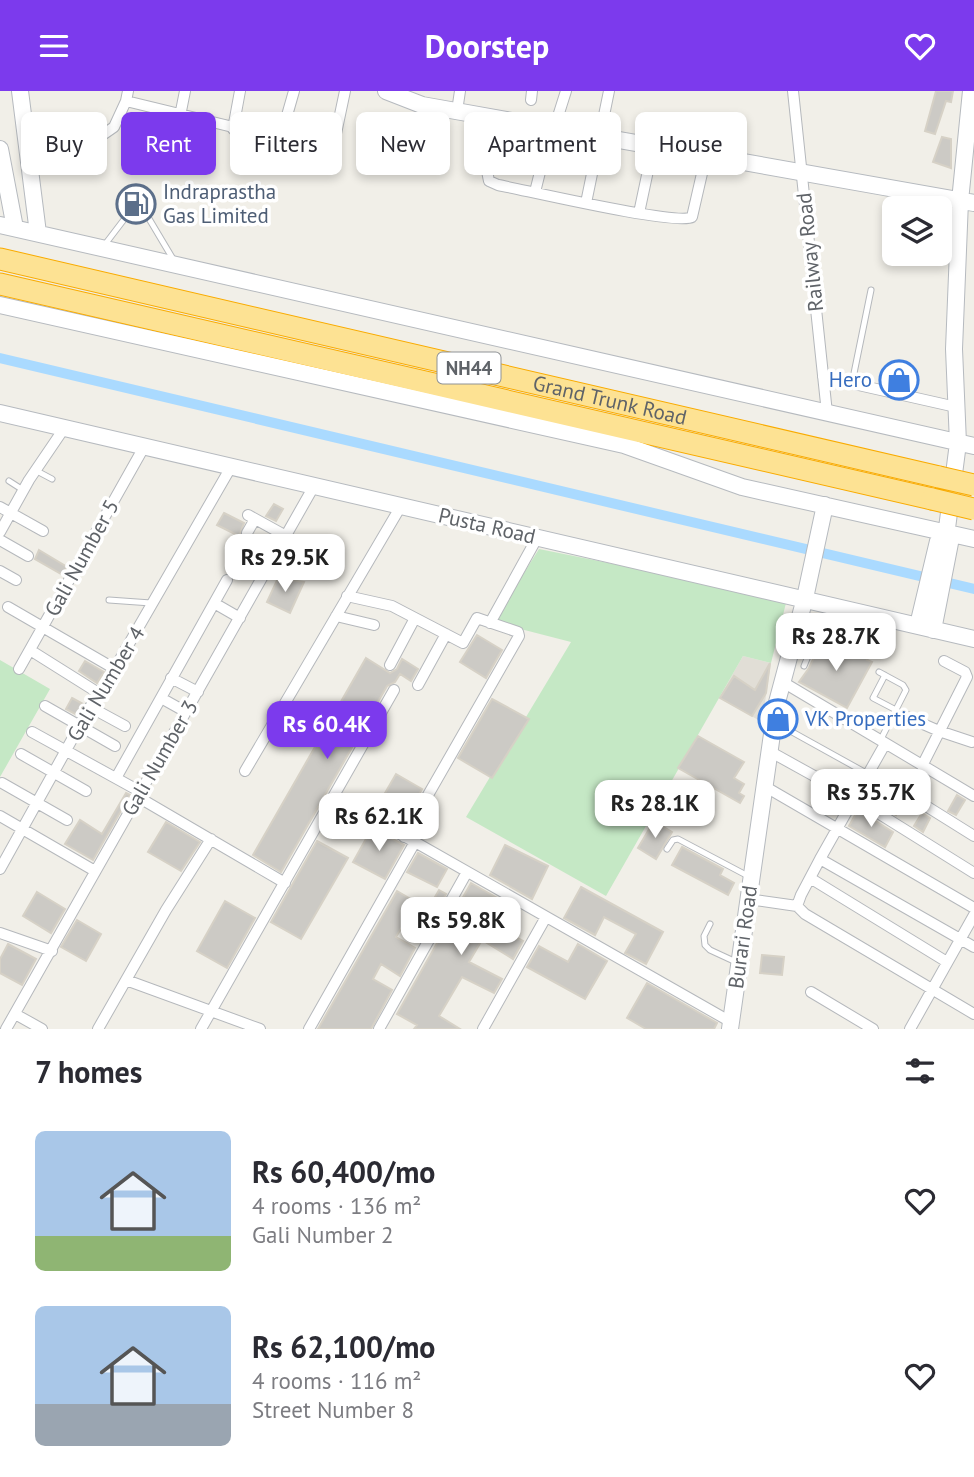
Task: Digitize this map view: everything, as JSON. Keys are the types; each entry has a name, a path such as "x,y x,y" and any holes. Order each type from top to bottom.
{"highway":[{"name":"Grand Trunk Road","path":"0,259 974,485"},
{"name":"Grand Trunk Road","path":"0,284 974,509"}],"main road":[{"path":"20,91 23,112"},
{"path":"386,91 464,112"},
{"path":"925,627 938,541 946,535 966,445 956,407 954,349 967,202 971,91"},
{"path":"0,149 7,226 966,445"},
{"path":"747,163 967,202"},
{"path":"30,175 37,233"},
{"path":"0,305 624,445 743,487 946,535 974,539"},
{"name":"Pusta Road","path":"0,413 537,538 806,592 974,639"},
{"path":"587,420 624,445"},
{"name":"Burari Road","path":"731,1025 773,722 825,505"}],"street":[{"path":"181,112 185,91"},
{"path":"236,112 240,91"},
{"path":"288,112 294,91"},
{"path":"340,112 345,91"},
{"path":"457,111 460,91"},
{"path":"559,112 566,91"},
{"path":"605,112 609,91"},
{"name":"Railway Road","path":"793,91 827,413"},
{"path":"107,132 114,127 127,96 169,112"},
{"path":"488,175 489,181 498,185 680,220 692,217 702,175"},
{"path":"535,193 540,175"},
{"path":"586,203 592,175"},
{"path":"639,213 647,175"},
{"path":"823,377 956,407"},
{"path":"0,532 5,510 23,490 65,427"},
{"name":"Gali Number 5","path":"19,669 144,447"},
{"name":"Gali Number 4","path":"0,869 79,726 154,603 231,467"},
{"name":"Gali Number 3","path":"6,1029 314,486"},
{"path":"245,771 401,506"},
{"path":"5,510 43,531"},
{"path":"247,533 252,517 286,536"},
{"path":"490,623 537,538"},
{"path":"0,540 27,556"},
{"path":"0,571 16,580"},
{"path":"116,778 226,580"},
{"path":"309,1029 519,636 516,630 477,618 463,643 392,606 347,596"},
{"path":"214,603 240,618"},
{"path":"8,607 115,669"},
{"path":"336,617 374,625"},
{"path":"390,665 415,618"},
{"path":"418,685 446,634"},
{"path":"30,650 100,694"},
{"path":"922,766 970,679 965,671 944,661"},
{"path":"172,678 198,692"},
{"path":"781,681 974,796"},
{"path":"201,1029 394,690"},
{"path":"160,698 186,712"},
{"path":"45,706 115,746"},
{"path":"90,707 125,726"},
{"path":"907,717 972,742"},
{"path":"32,732 116,778 285,883"},
{"path":"797,906 883,743"},
{"path":"769,751 854,798 974,873"},
{"path":"21,754 86,791"},
{"path":"869,773 974,836"},
{"path":"2,783 67,820"},
{"path":"764,786 974,908"},
{"path":"332,799 547,917 731,1025"},
{"path":"0,817 95,871"},
{"path":"98,1029 211,839"},
{"path":"820,859 974,947"},
{"path":"379,1029 467,872"},
{"path":"810,878 947,962"},
{"path":"748,899 797,906 805,914 974,1014"},
{"path":"910,1029 974,915"},
{"path":"483,1029 547,917"},
{"path":"0,933 51,951"},
{"path":"126,980 260,1029"},
{"path":"811,992 873,1029"},
{"path":"15,1014 42,1029"}],"lane":[{"path":"103,248 132,209 145,212 177,265"},
{"path":"852,383 871,290"},
{"path":"35,470 52,479"},
{"path":"9,481 23,490"},
{"path":"109,600 154,603"},
{"path":"798,622 850,648"},
{"path":"804,666 818,632"},
{"path":"883,743 906,690 903,685 882,673 873,698 896,710"},
{"path":"773,722 869,773"},
{"path":"667,849 673,840 678,839 751,877"},
{"path":"710,924 704,936 707,948 739,964"}],"shaded area":[{"path":"743,656 771,663 762,722 719,698"}],"green space":[{"path":"539,549 787,599 771,663 743,656 606,896 466,817 571,642 493,622"},
{"path":"0,660 50,689 0,777"}],"building":[{"path":"936,91 953,91 951,102 946,101 935,134 925,131"},
{"path":"942,137 951,139 951,168 933,162"},
{"path":"130,193 145,195 143,206 128,206"},
{"path":"274,504 283,509 276,521 266,516"},
{"path":"224,513 244,523 239,536 217,525"},
{"path":"39,550 67,567 63,575 35,559"},
{"path":"278,578 304,582 290,613 267,602"},
{"path":"477,635 502,650 486,678 460,662"},
{"path":"822,640 848,653 855,649 869,656 867,660 872,662 847,708 799,682"},
{"path":"366,658 390,673 397,669 402,659 418,669 411,681 400,674 395,682 387,686 281,872 253,855"},
{"path":"85,661 104,672 97,683 79,671"},
{"path":"770,663 766,693 752,716 720,698 734,676 755,690"},
{"path":"72,698 83,704 77,715 66,709"},
{"path":"492,699 529,719 492,778 458,758"},
{"path":"698,736 744,762 734,778 744,784 739,793 744,796 740,803 678,768"},
{"path":"396,774 422,789 401,826 374,812"},
{"path":"886,790 904,801 896,815 878,804"},
{"path":"126,793 130,795 93,860 65,844 80,820 102,834"},
{"path":"957,795 965,800 956,815 948,811"},
{"path":"858,810 893,832 885,847 849,826"},
{"path":"922,813 930,818 923,832 914,826"},
{"path":"654,821 672,832 656,859 638,848"},
{"path":"166,822 200,842 181,871 148,852"},
{"path":"372,828 404,845 385,879 353,862"},
{"path":"317,841 348,858 301,939 271,922"},
{"path":"505,845 548,866 532,899 490,875"},
{"path":"682,847 723,869 720,875 734,883 728,895 672,865"},
{"path":"418,853 447,869 437,887 407,872"},
{"path":"471,883 520,911 508,933 523,941 513,959 482,940 469,962 502,979 494,993 462,977 439,1016 460,1029 414,1029 417,1025 397,1014"},
{"path":"581,887 663,932 646,964 625,953 636,934 604,917 595,935 564,918"},
{"path":"439,890 446,894 430,923 411,912 396,937 415,948 400,976 381,964 373,979 392,990 371,1029 318,1029 397,891 428,909"},
{"path":"37,892 65,909 51,933 23,916"},
{"path":"225,901 255,918 227,968 197,951"},
{"path":"77,920 101,934 86,961 61,947"},
{"path":"8,944 36,959 22,985 0,973 0,959"},
{"path":"578,944 607,961 585,999 527,967 539,946 568,962"},
{"path":"762,955 784,957 782,975 760,973"},
{"path":"647,983 717,1023 714,1029 646,1029 627,1018"}],"waterway":[{"path":"0,358 974,589"}],"place":[{"name":"Indraprastha Gas Limited","path":"136,204"},
{"name":"Hero","path":"899,380"},
{"name":"VK Properties","path":"778,719"}]}
